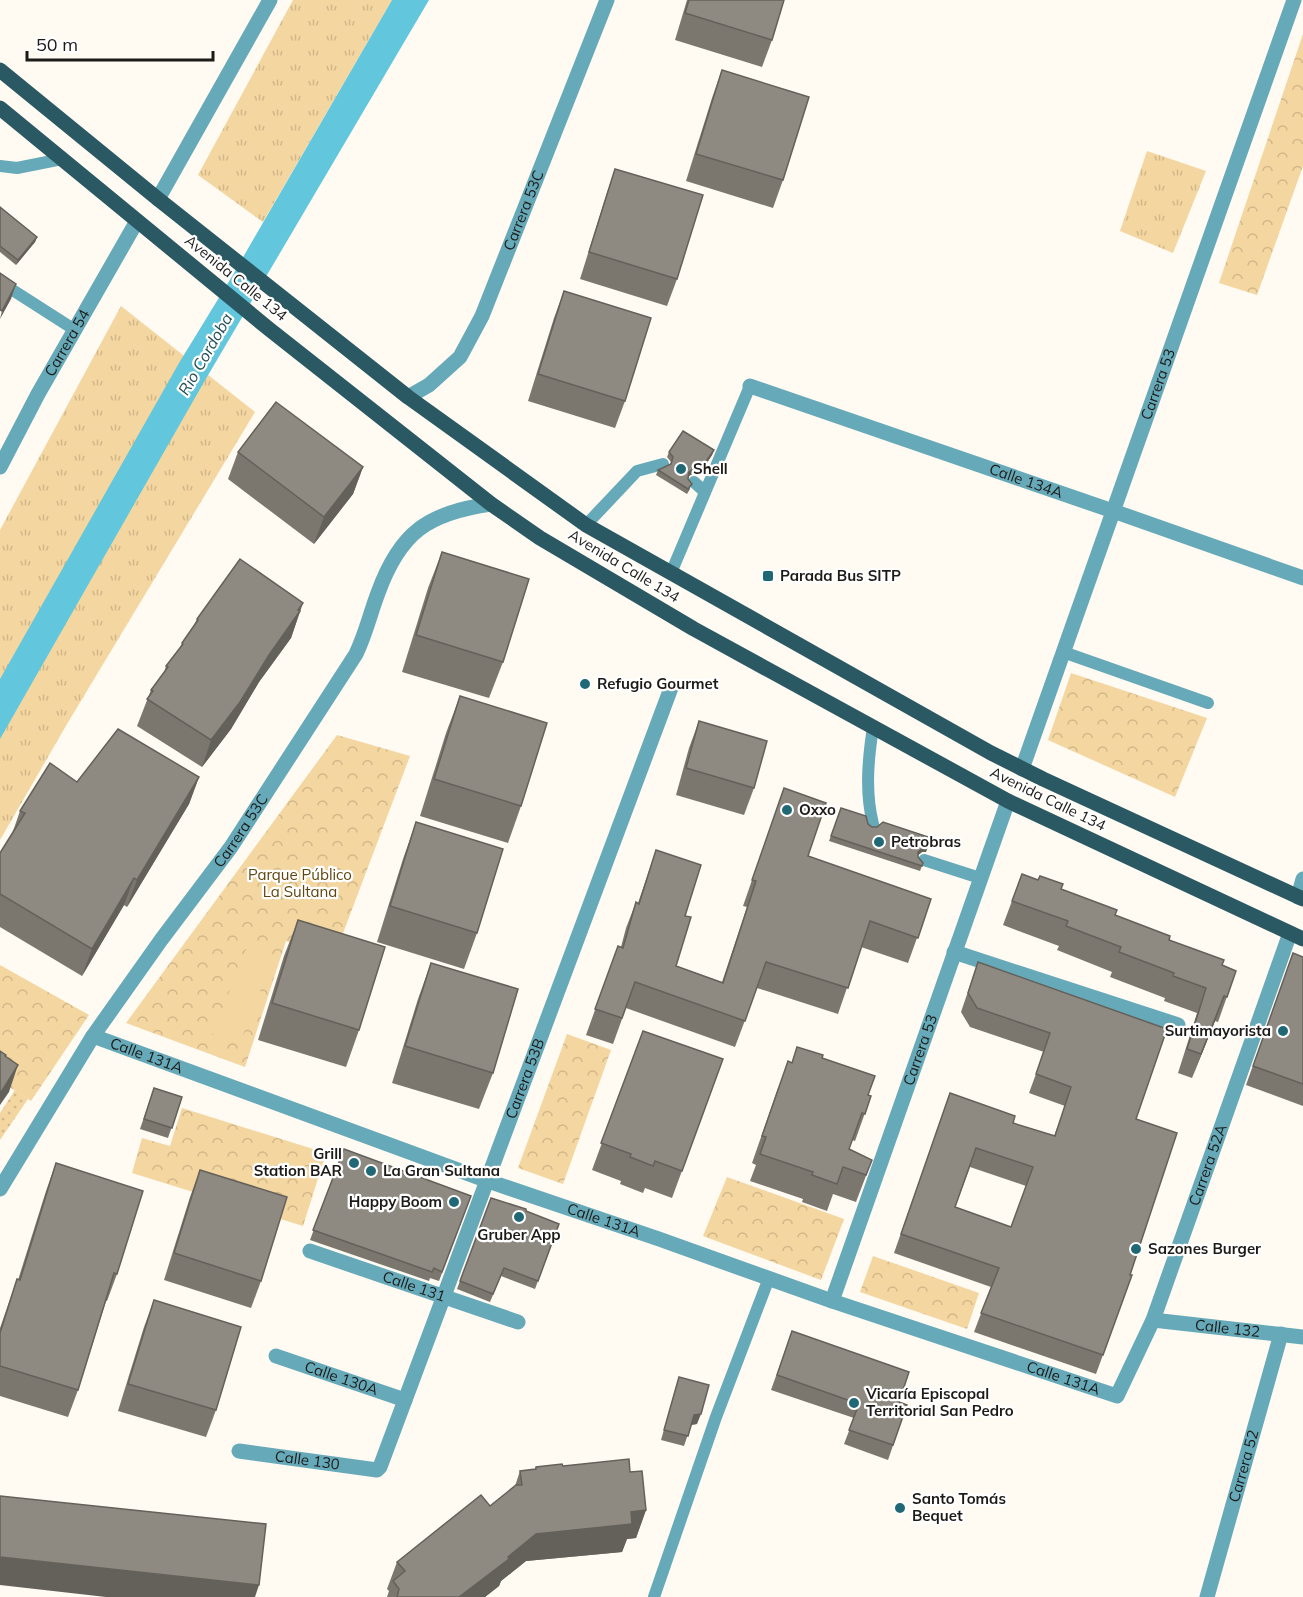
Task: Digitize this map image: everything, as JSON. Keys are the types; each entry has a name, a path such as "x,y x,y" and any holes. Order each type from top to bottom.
{"main road":[{"name":"Avenida Calle 134","path":"0,70 158,199 408,397 586,525 991,753 1301,898"},
{"name":"Avenida Calle 134","path":"0,108 269,329 491,504 540,538 694,629 1008,801 1296,936"}],"street":[{"path":"158,199 270,0"},
{"name":"Carrera 53C","path":"408,397 429,385 460,357 482,316 607,0"},
{"name":"Carrera 53","path":"1022,769 1294,0"},
{"name":"Carrera 54","path":"0,467 38,394 137,221"},
{"name":"Calle 134A","path":"750,386 1303,578"},
{"name":"Carrera 53C","path":"0,1189 93,1036 231,847 356,654 366,633 377,595 390,564 414,532 439,515 462,508 491,504"},
{"name":"Carrera 53B","path":"377,1470 488,1182 671,688"},
{"name":"Carrera 53","path":"832,1301 1008,801"},
{"path":"1301,898 1303,879"},
{"name":"Carrera 52A","path":"1118,1396 1153,1320 1296,936"},
{"path":"954,952 1178,1025"},
{"name":"Calle 131A","path":"93,1036 488,1182 832,1301 1118,1396"},
{"name":"Calle 131","path":"310,1251 518,1322"},
{"name":"Calle 132","path":"1153,1320 1303,1337"},
{"name":"Carrera 52","path":"1207,1596 1281,1334"},
{"name":"Calle 130A","path":"276,1356 405,1400"},
{"name":"Calle 130","path":"239,1451 377,1470"}],"lane":[{"path":"0,166 17,168 62,159"},
{"path":"0,282 75,330"},
{"path":"671,573 750,386"},
{"path":"586,525 638,471 663,464"},
{"path":"694,482 705,492"},
{"path":"1063,652 1208,703"},
{"path":"873,727 869,751 868,802 873,824"},
{"path":"924,860 980,878"},
{"path":"654,1597 716,1417 769,1278"}],"green space":[{"path":"293,0 392,0 263,222 198,175"},
{"path":"1303,34 1303,166 1257,295 1219,283"},
{"path":"1147,151 1206,171 1173,253 1120,231"},
{"path":"121,306 255,412 67,724 0,840 0,530"},
{"path":"1071,673 1207,718 1175,797 1048,740"},
{"name":"Parque Público La Sultana","path":"337,735 410,756 334,957 286,941 245,1067 126,1023"},
{"path":"248,945 274,956 239,1045 212,1034"},
{"path":"0,965 89,1015 31,1101 0,1081"},
{"path":"567,1034 611,1050 563,1184 518,1168"},
{"path":"15,1090 28,1099 0,1140 0,1113"},
{"path":"182,1108 326,1153 303,1226 132,1173 142,1138 170,1146"},
{"path":"727,1177 844,1219 821,1280 703,1236"},
{"path":"873,1256 979,1293 967,1329 860,1292"}],"water":[{"name":"Rio Cordoba","path":"392,0 429,0 204,382 0,739 0,679 179,363 231,278"}],"building":[{"path":"689,0 784,0 772,40 685,13"},
{"path":"722,70 809,97 783,180 696,154"},
{"path":"615,169 703,195 677,279 589,252"},
{"path":"0,207 37,237 18,260 0,246"},
{"path":"0,273 16,284 2,311 0,310"},
{"path":"564,291 651,318 625,401 538,374"},
{"path":"276,402 363,467 324,517 238,452"},
{"name":"Shell","path":"683,431 714,450 700,470 694,469 689,472 688,479 692,484 688,489 658,470 671,464 673,457 669,452"},
{"path":"442,552 529,579 503,662 416,635"},
{"path":"240,559 303,603 240,702 211,740 147,699 197,619"},
{"path":"460,696 547,723 521,806 434,779"},
{"path":"699,721 767,741 754,788 686,768"},
{"path":"118,729 199,777 137,880 134,878 92,949 0,894 0,853 25,813 20,811 50,763 77,782"},
{"path":"784,788 826,803 808,856 931,899 918,938 870,921 848,988 766,962 745,1021 635,982 622,1018 595,1009 618,946 623,948 636,902 639,904 656,850 701,865 685,916 691,917 676,966 723,983 756,881 752,880"},
{"name":"Petrobras","path":"841,808 866,816 868,824 872,827 877,827 883,822 931,838 928,847 918,852 922,866 831,836"},
{"path":"416,822 503,849 477,933 390,906"},
{"path":"1022,874 1038,880 1040,876 1063,884 1061,889 1117,910 1115,915 1170,936 1169,940 1224,960 1222,965 1236,971 1227,997 1224,996 1201,1054 1187,1049 1206,988 1119,952 1121,947 1066,926 1068,921 1012,901"},
{"path":"298,920 385,947 359,1030 272,1003"},
{"name":"Surtimayorista","path":"1293,953 1303,957 1303,1084 1253,1066"},
{"path":"978,962 1167,1029 1136,1119 1177,1133 1130,1275 1132,1275 1103,1355 981,1313 999,1268 901,1234 950,1093 1015,1116 1013,1123 1055,1136 1071,1087 1036,1074 1050,1033 977,1008 968,993","holes":["976,1148 1033,1167 1011,1227 955,1207"]},
{"path":"431,963 518,989 493,1073 405,1046"},
{"path":"643,1031 723,1059 682,1171 655,1161 653,1166 630,1157 631,1154 601,1143"},
{"path":"797,1047 875,1076 868,1095 871,1096 865,1114 862,1113 849,1149 872,1160 866,1175 843,1167 837,1184 812,1175 813,1172 760,1154 766,1137 762,1136 788,1061 792,1063"},
{"path":"0,1051 18,1065 0,1094"},
{"path":"154,1088 182,1097 172,1128 144,1119"},
{"path":"344,1149 471,1196 442,1272 434,1268 432,1272 313,1230"},
{"path":"56,1163 143,1191 117,1274 114,1273 78,1390 0,1366 0,1333 17,1279 20,1280"},
{"path":"200,1170 287,1197 261,1281 174,1253"},
{"path":"491,1198 526,1209 526,1211 559,1224 538,1281 504,1268 493,1294 460,1281"},
{"path":"154,1300 241,1327 216,1410 128,1384"},
{"name":"Vicaría Episcopal Territorial San Pedro","path":"792,1331 909,1372 899,1402 907,1405 893,1445 849,1430 859,1404 777,1375"},
{"path":"679,1377 709,1385 701,1414 694,1415 688,1436 664,1430"},
{"path":"629,1459 630,1472 642,1471 646,1510 631,1512 632,1524 536,1534 508,1557 509,1559 459,1597 397,1597 399,1589 393,1581 405,1571 397,1562 481,1495 490,1506 516,1485 522,1485 520,1471 562,1464 563,1466"},
{"path":"0,1496 266,1524 259,1585 0,1557"}],"place":[{"name":"Shell","path":"681,469"},
{"name":"Parada Bus SITP","path":"768,576"},
{"name":"Refugio Gourmet","path":"585,684"},
{"name":"Oxxo","path":"787,810"},
{"name":"Petrobras","path":"879,842"},
{"name":"Surtimayorista","path":"1283,1031"},
{"name":"Grill Station BAR","path":"354,1163"},
{"name":"La Gran Sultana","path":"371,1171"},
{"name":"Happy Boom","path":"454,1202"},
{"name":"Gruber App","path":"519,1217"},
{"name":"Sazones Burger","path":"1136,1249"},
{"name":"Vicaría Episcopal Territorial San Pedro","path":"854,1403"},
{"name":"Santo Tomás Bequet","path":"900,1508"}]}
